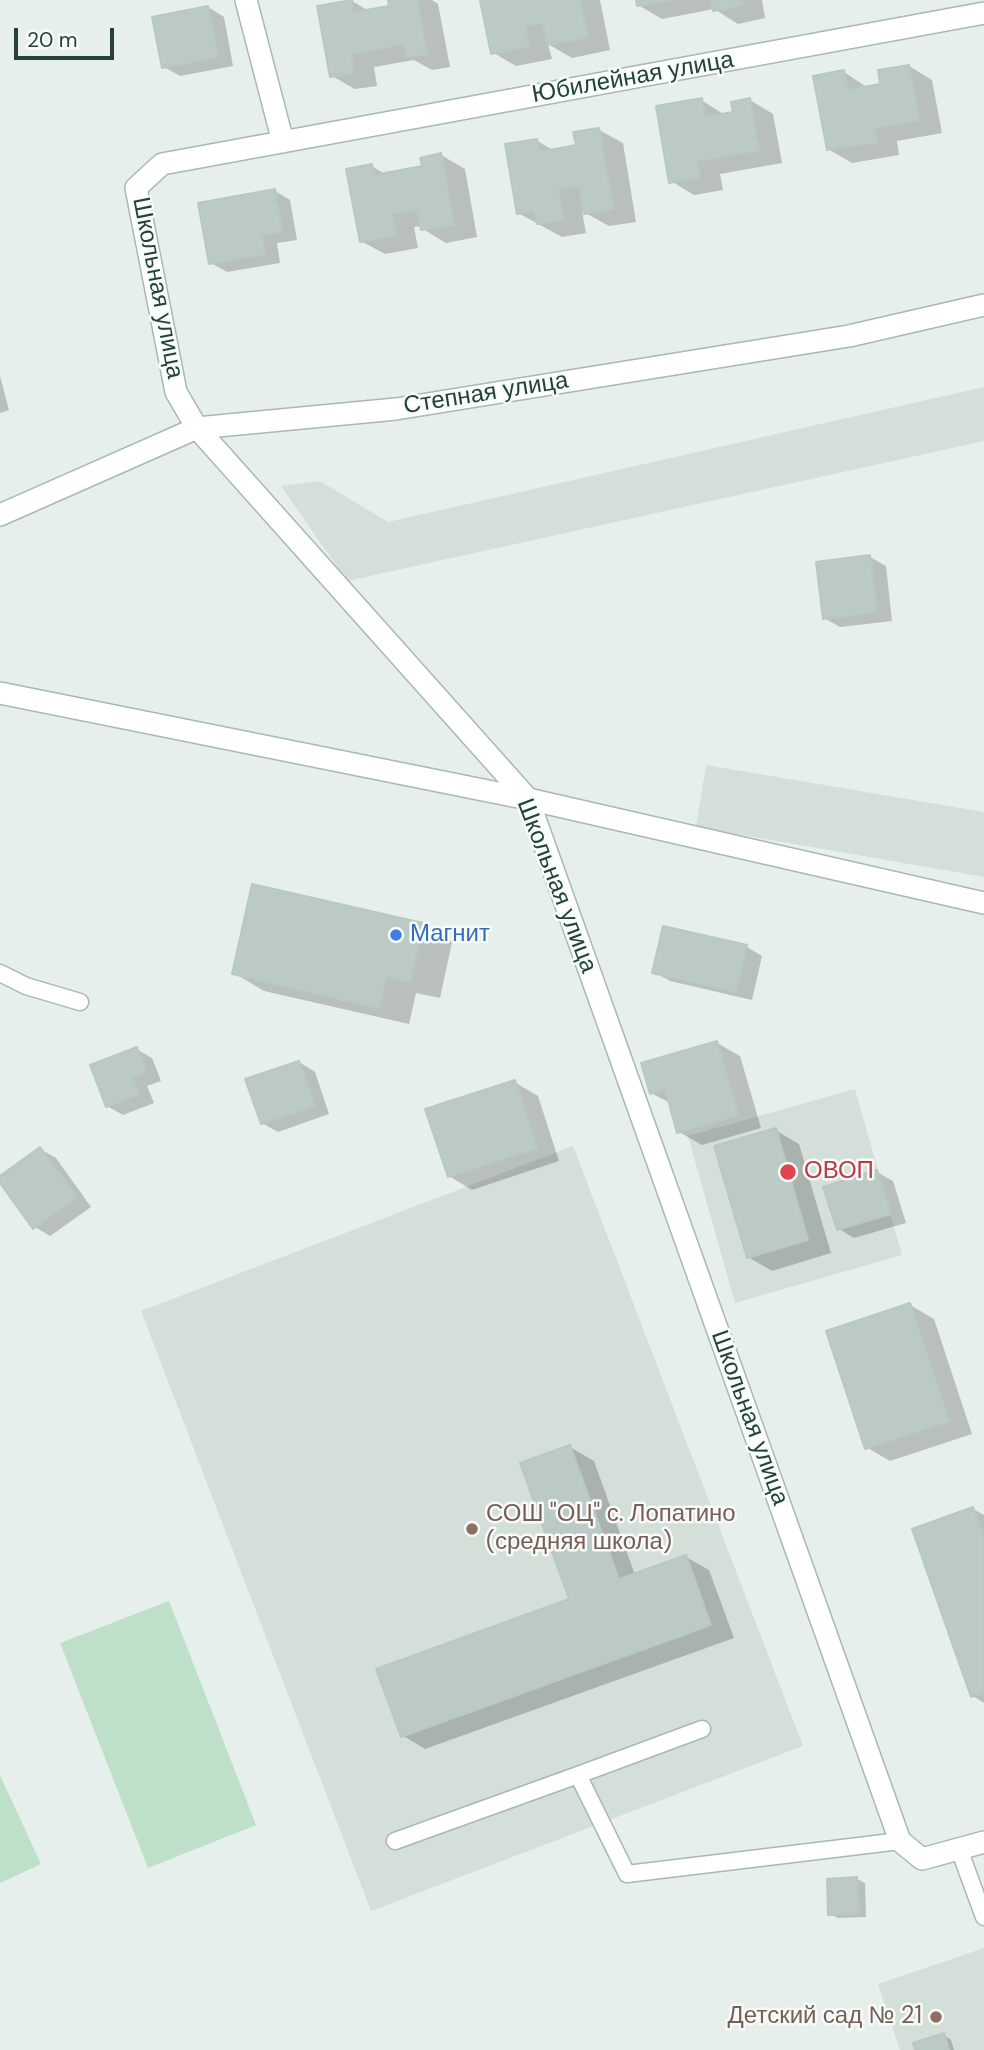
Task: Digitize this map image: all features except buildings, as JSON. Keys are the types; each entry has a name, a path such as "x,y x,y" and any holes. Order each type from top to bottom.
{"street":[{"path":"246,0 283,142"},
{"name":"Юбилейная улица","path":"283,142 984,13"},
{"name":"Школьная улица","path":"283,142 162,164 136,188 176,392 197,428 528,799 900,1841"},
{"name":"Степная улица","path":"0,515 197,428 396,409 849,336 984,305"},
{"path":"0,693 528,799 984,903"},
{"path":"900,1841 922,1858 984,1842"}],"lane":[{"path":"0,973 26,986 80,1002"},
{"path":"395,1841 702,1730"},
{"path":"579,1775 627,1874 900,1841"},
{"path":"959,1849 984,1917"}],"shaded area":[{"path":"984,387 984,441 347,581 281,486 320,481 388,522"},
{"path":"706,765 984,812 984,877 696,827"},
{"name":"ОВОП","path":"855,1089 902,1255 735,1303 688,1136"},
{"name":"СОШ \"ОЦ\" с. Лопатино (средняя школа)","path":"573,1146 803,1746 371,1911 141,1311"},
{"name":"Детский сад № 21","path":"984,1948 984,2050 900,2050 878,1984"}],"green space":[{"path":"169,1601 256,1825 148,1868 60,1643"},
{"path":"0,1775 41,1864 0,1883"}],"place":[{"name":"Магнит","path":"396,935"},
{"name":"ОВОП","path":"788,1172"},
{"name":"СОШ \"ОЦ\" с. Лопатино (средняя школа)","path":"472,1529"},
{"name":"Детский сад № 21","path":"936,2017"}]}
